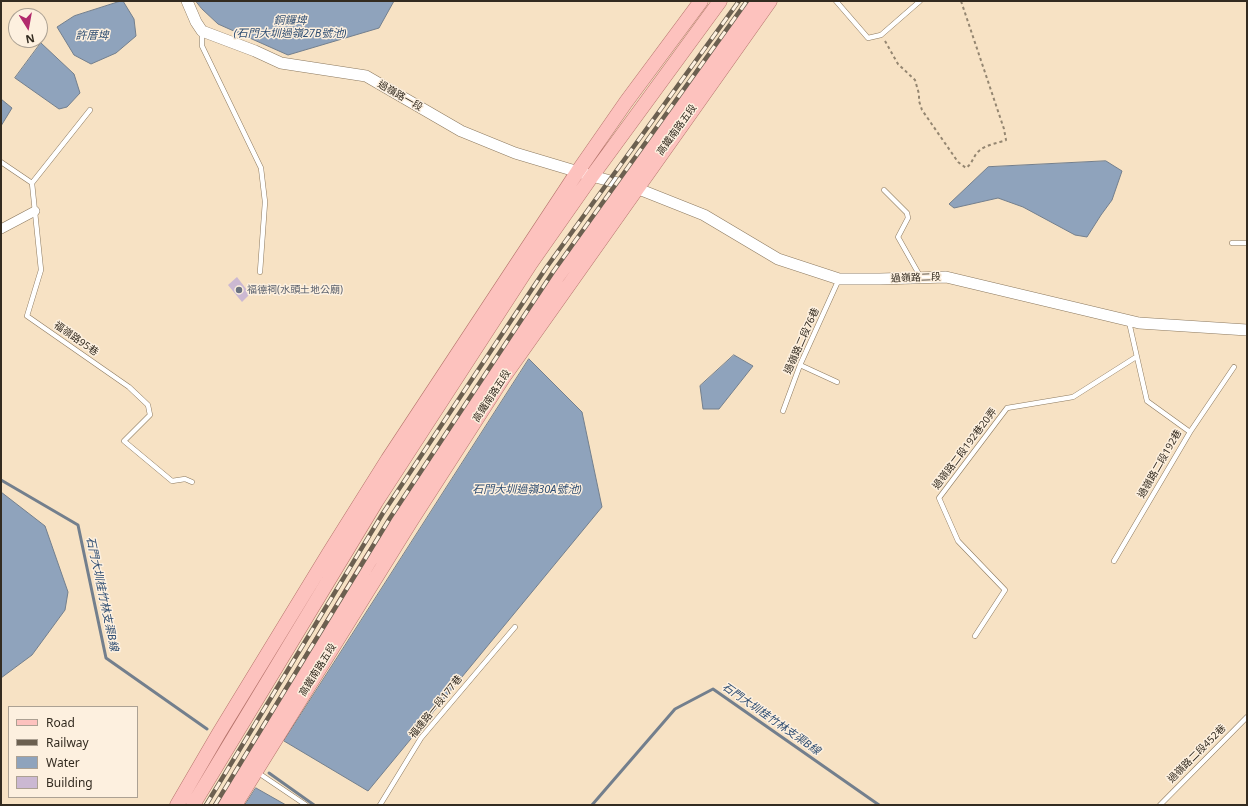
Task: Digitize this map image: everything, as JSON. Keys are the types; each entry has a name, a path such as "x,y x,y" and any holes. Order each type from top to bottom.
{"main road":[{"path":"177,805 219,733 392,453 578,171 626,102 701,1"},
{"path":"193,805 376,502 531,263 592,176 720,1"},
{"name":"高鐵南路五段","path":"235,805 407,527 503,378 754,1"},
{"path":"731,34 768,1"},
{"name":"高鐵南路五段","path":"222,805 369,562 558,276 631,186 768,1"},
{"path":"329,553 376,502"},
{"path":"312,680 331,624"}],"street":[{"path":"187,1 196,22 202,31"},
{"name":"過嶺路一段","path":"202,31 255,50 281,63 366,76 461,131 515,153 631,186"},
{"name":"過嶺路二段","path":"631,186 704,215 778,259 839,279 880,280 946,276 1139,322 1247,330"},
{"path":"1,229 35,211"}],"lane":[{"path":"836,1 868,38 882,35 920,1"},
{"path":"202,31 202,46 261,168 265,202 260,272"},
{"path":"1,162 32,183 90,110"},
{"name":"福嶺路95巷","path":"32,183 41,270 27,316 129,387 148,405 150,415 124,441 172,481 185,479 192,482"},
{"path":"884,190 907,213 908,218 898,237 921,277"},
{"path":"1232,242 1247,243"},
{"name":"過嶺路二段76巷","path":"783,411 800,365 839,279"},
{"name":"過嶺路二段192巷","path":"1114,561 1190,432 1147,401 1128,320"},
{"name":"過嶺路二段192巷20弄","path":"975,636 1005,590 958,541 939,498 1007,408 1073,397 1136,357"},
{"path":"800,365 837,382"},
{"path":"1190,432 1234,368"},
{"name":"福達路一段177巷","path":"380,805 421,738 515,627"},
{"name":"過嶺路二段452巷","path":"1160,805 1247,717"},
{"path":"255,771 306,805"}],"path":[{"path":"882,35 898,64 915,80 922,110 958,162 966,168 972,164 974,157 980,150 1006,140 1004,129 961,1"}],"water":[{"name":"許厝埤","path":"123,1 134,19 136,36 116,53 91,64 74,55 57,27 74,16"},
{"name":"銅鑼埤 (石門大圳過嶺27B號池)","path":"196,1 394,1 379,28 288,55 218,24"},
{"name":"許厝埤","path":"37,48 46,48 74,74 80,93 67,107 59,109 15,78"},
{"path":"1,99 12,108 1,126"},
{"path":"1106,161 1122,171 1112,200 1087,237 1075,235 1023,207 998,198 954,208 949,204 988,167"},
{"path":"734,355 753,366 719,409 703,409 700,386"},
{"name":"石門大圳過嶺30A號池)","path":"529,359 582,412 602,507 368,791 284,741"},
{"path":"1,492 45,526 68,592 65,610 32,655 1,678"},
{"path":"256,788 286,805 245,805"}],"building":[{"name":"福德祠(水頭土地公廟)","path":"237,277 250,294 242,302 228,285"}],"waterway":[{"name":"石門大圳桂竹林支渠B線","path":"1,480 78,525 106,658 207,729"},
{"name":"石門大圳桂竹林支渠B線","path":"592,805 675,709 713,689 879,805"},
{"name":"石門大圳桂竹林支渠B線","path":"269,773 314,805"}],"railway":[{"path":"206,805 383,513 546,268 739,1"},
{"path":"215,805 390,518 553,272 747,1"}],"place":[{"name":"福德祠(水頭土地公廟)","path":"239,290"}]}
